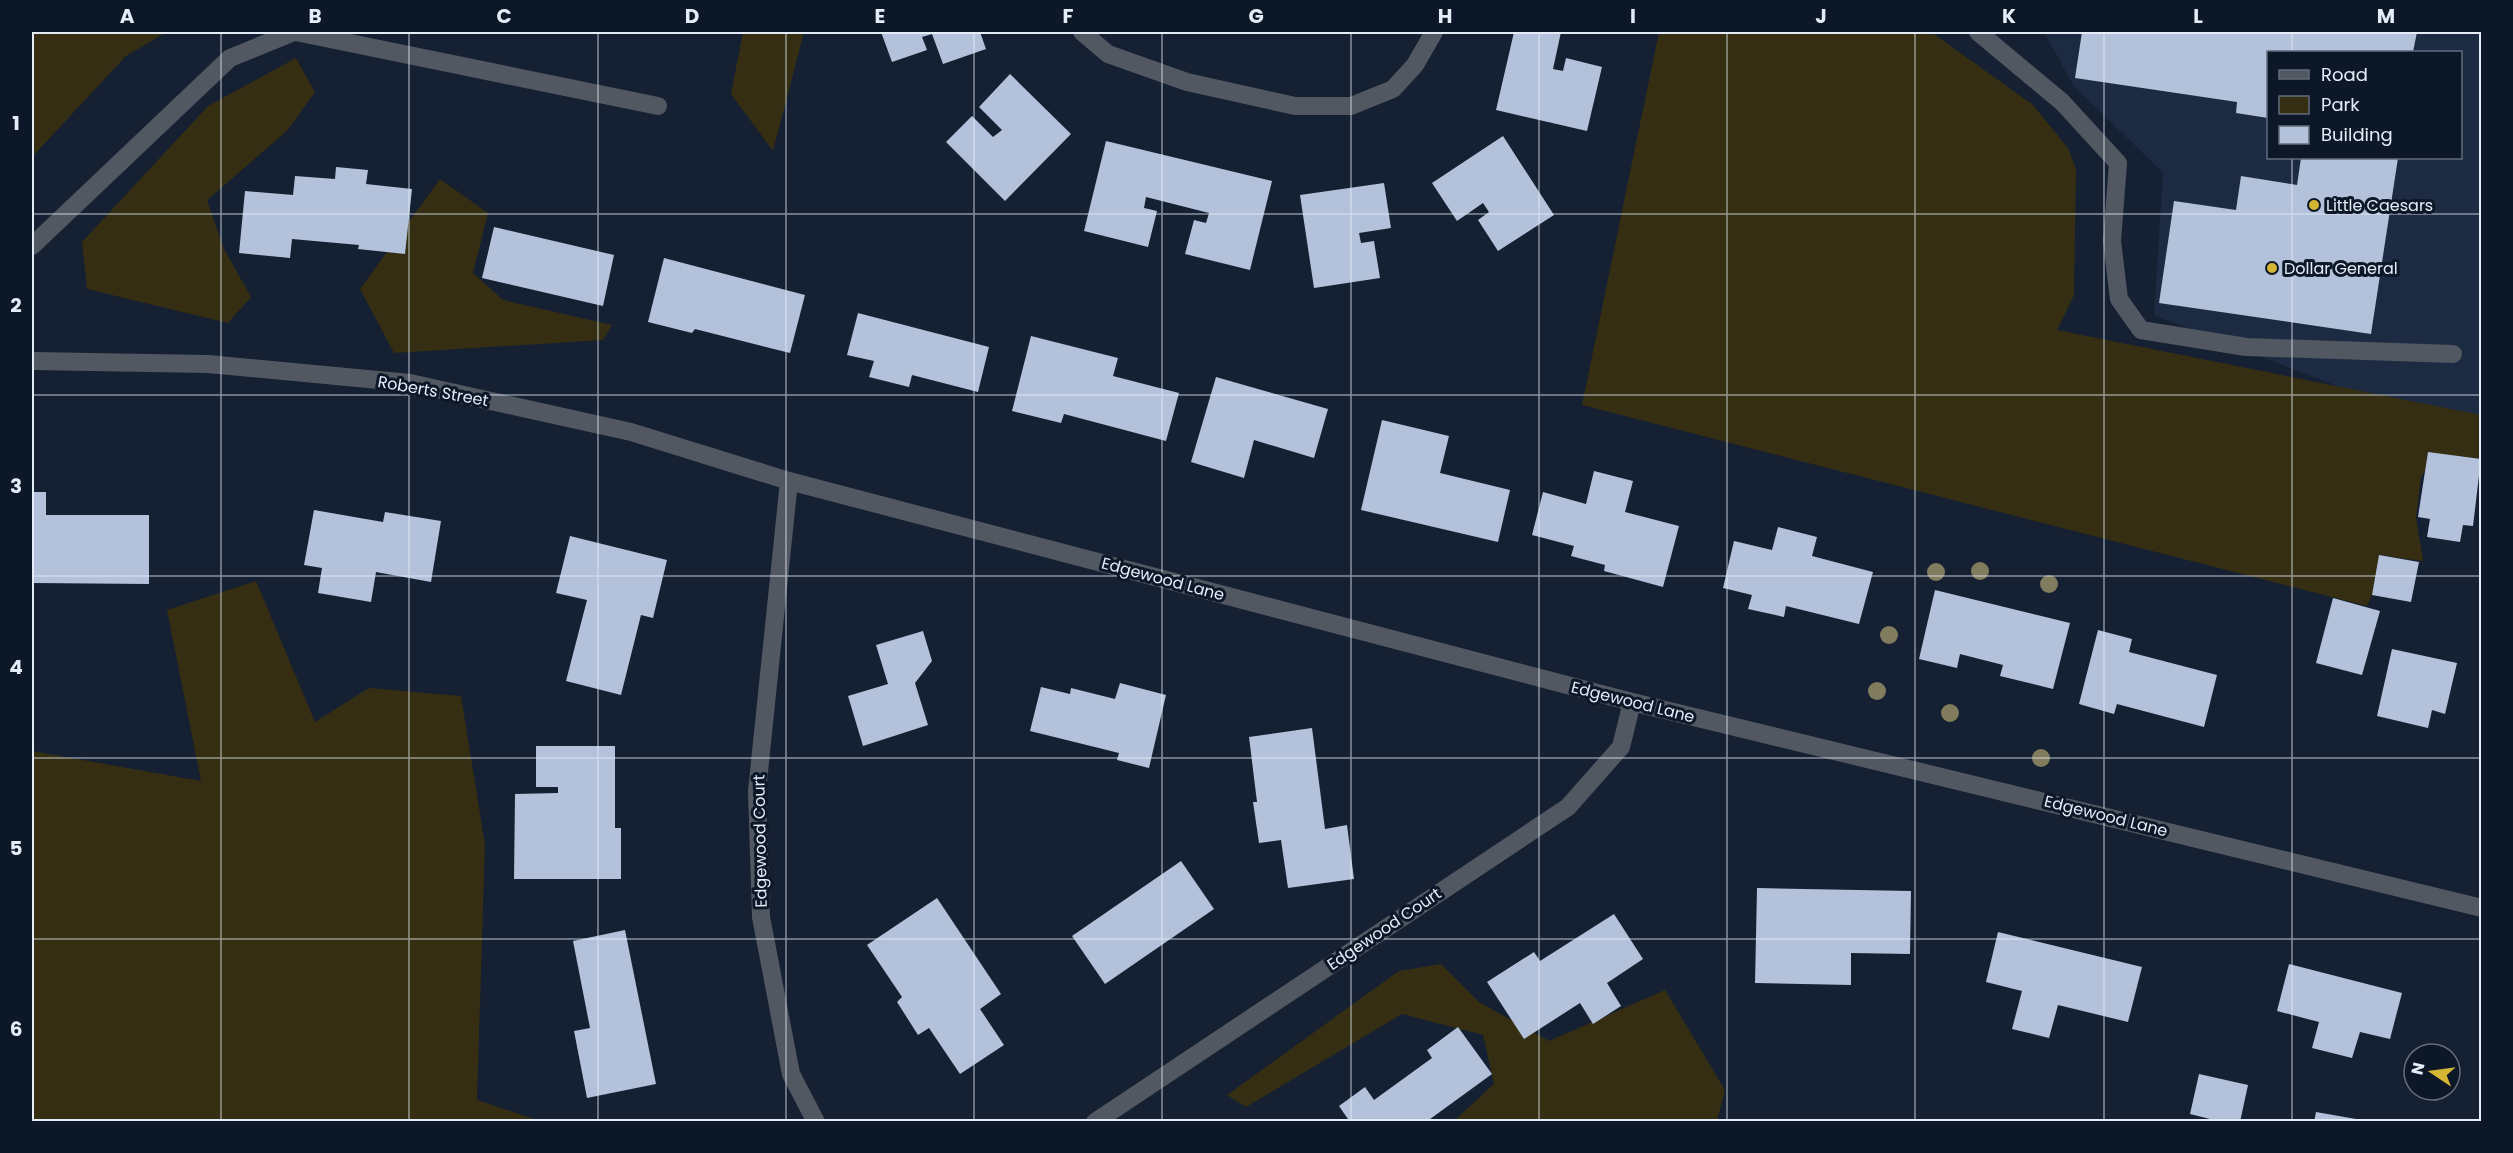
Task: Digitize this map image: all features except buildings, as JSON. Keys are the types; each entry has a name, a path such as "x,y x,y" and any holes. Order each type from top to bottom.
{"street":[{"path":"32,246 230,58 295,32 658,106"},
{"path":"1082,32 1108,54 1187,82 1295,106 1351,106 1393,89 1415,65 1434,32"},
{"path":"1978,32 2062,102 2118,163 2112,241 2119,299 2141,330 2246,346 2454,354"},
{"name":"Roberts Street","path":"32,361 208,364 410,383 631,432 789,481"},
{"name":"Edgewood Lane","path":"789,481 1632,702 2481,908"},
{"name":"Edgewood Court","path":"789,481 757,791 761,917 791,1074 816,1122"},
{"name":"Edgewood Court","path":"1095,1122 1568,807 1621,747 1632,702"}],"shaded area":[{"path":"2044,32 2481,32 2481,416 2358,394 2154,315 2163,173 2073,85"}],"green space":[{"path":"32,32 167,32 126,56 32,157"},
{"path":"743,32 804,32 773,151 731,94"},
{"path":"1659,32 1931,32 2033,105 2068,148 2076,169 2074,295 2057,330 2481,415 2481,459 2428,452 2425,471 2421,477 2416,517 2423,561 2379,555 2372,595 2367,606 1582,405"},
{"path":"296,58 315,92 287,131 207,200 224,249 251,297 228,323 87,289 82,242 208,106"},
{"path":"440,179 488,213 473,273 503,300 612,325 603,340 394,353 360,289"},
{"path":"256,581 315,722 369,688 461,696 485,845 477,1100 540,1121 32,1121 32,751 201,781 167,610"},
{"path":"1441,964 1479,1002 1549,1041 1665,990 1725,1090 1717,1121 1454,1121 1494,1084 1483,1035 1402,1014 1246,1107 1227,1095 1399,971"}],"place":[{"name":"Little Caesars","path":"2314,205"},
{"name":"Dollar General","path":"2272,268"}]}
